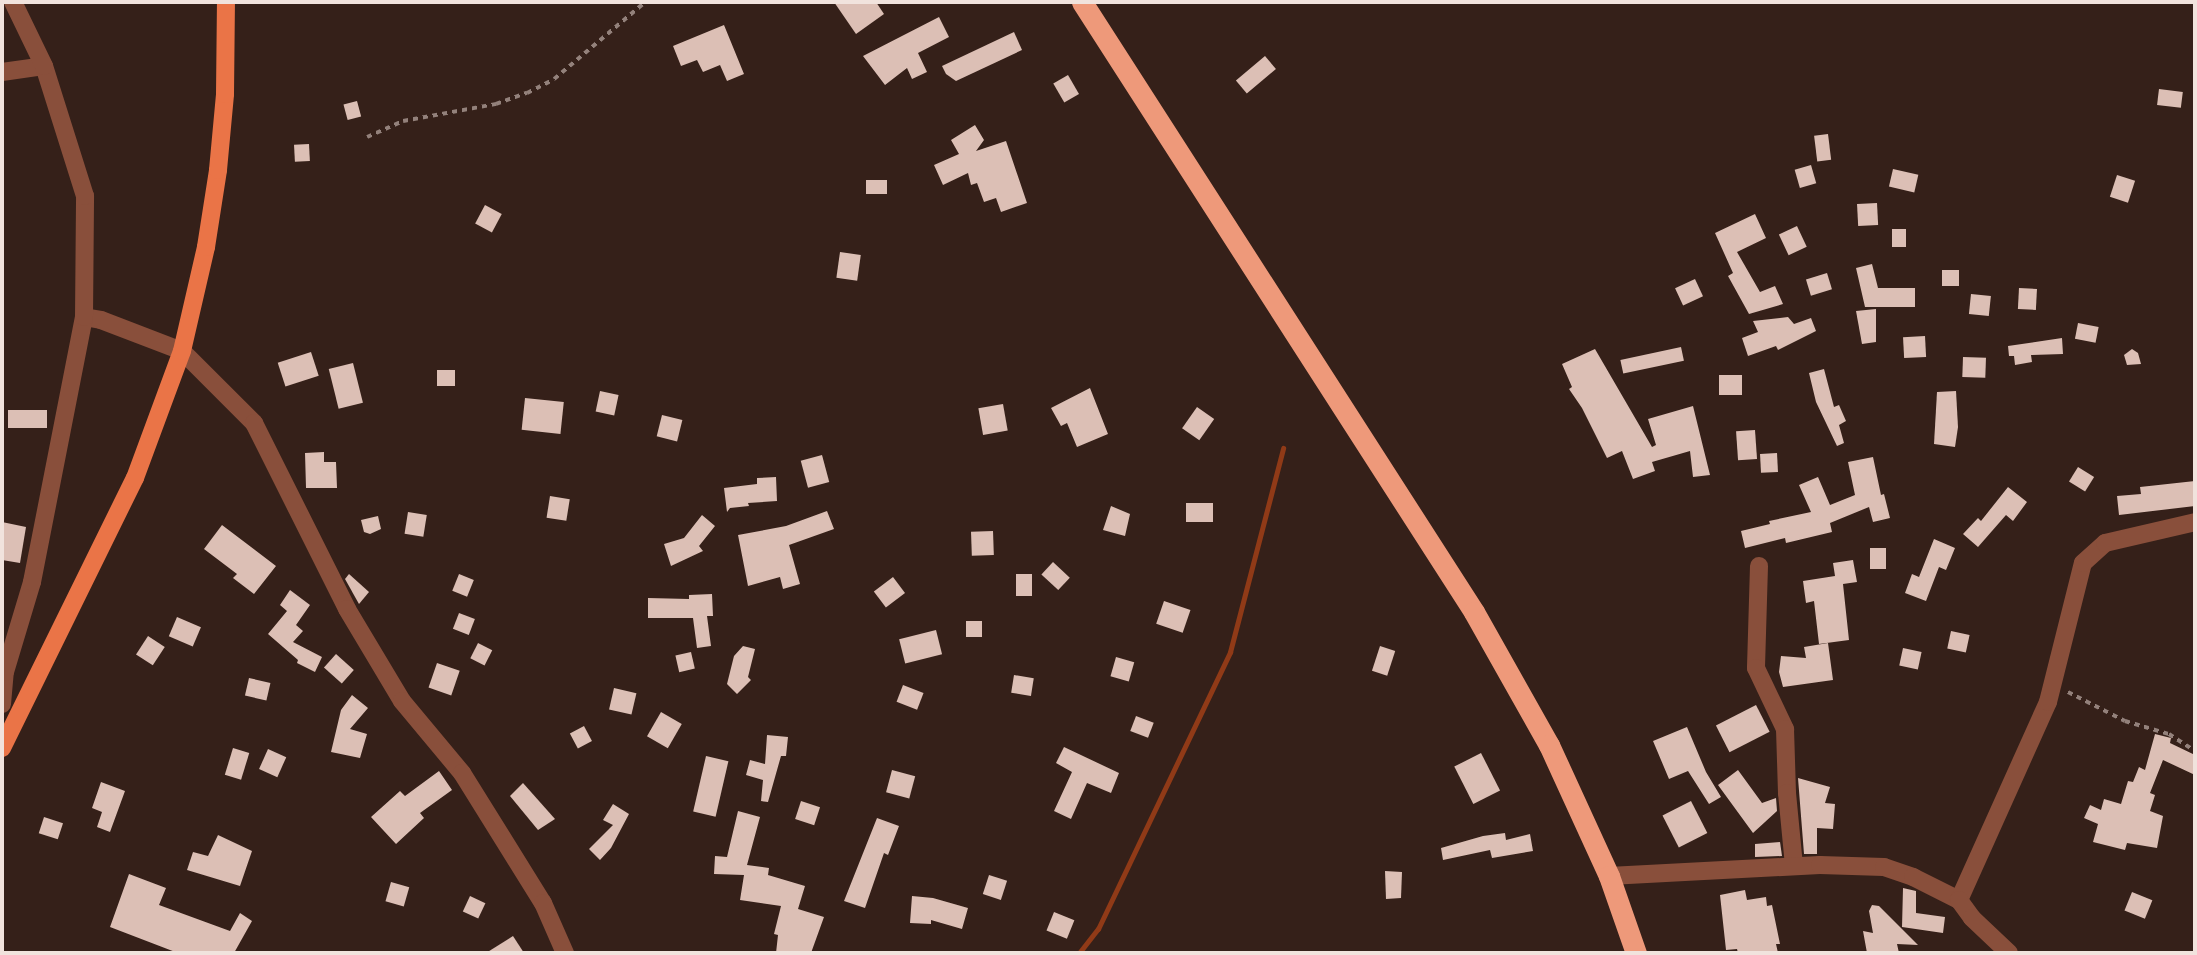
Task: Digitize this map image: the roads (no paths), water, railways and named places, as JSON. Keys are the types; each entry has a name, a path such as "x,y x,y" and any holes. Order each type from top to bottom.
{"highway":[{"path":"1082,2 1474,612 1549,745 1609,876 1636,953"}],"main road":[{"path":"2,748 135,478 182,351 206,247 218,170 225,94 226,2"}],"street":[{"path":"2,704 4,672 32,582 84,317 85,196 44,66 13,2"},
{"path":"2,72 44,66"},
{"path":"84,317 100,320 182,351 254,423 347,609 402,701 462,773 543,903 565,953"},
{"path":"1959,900 2048,702 2083,563 2105,543 2195,522"},
{"path":"1759,566 1756,668 1785,729 1787,793 1794,866"},
{"path":"1609,876 1794,866 1884,867 1913,877 1959,900 1972,918 2009,953"}],"waterway":[{"path":"1079,953 1098,929 1230,652 1283,448"}]}
